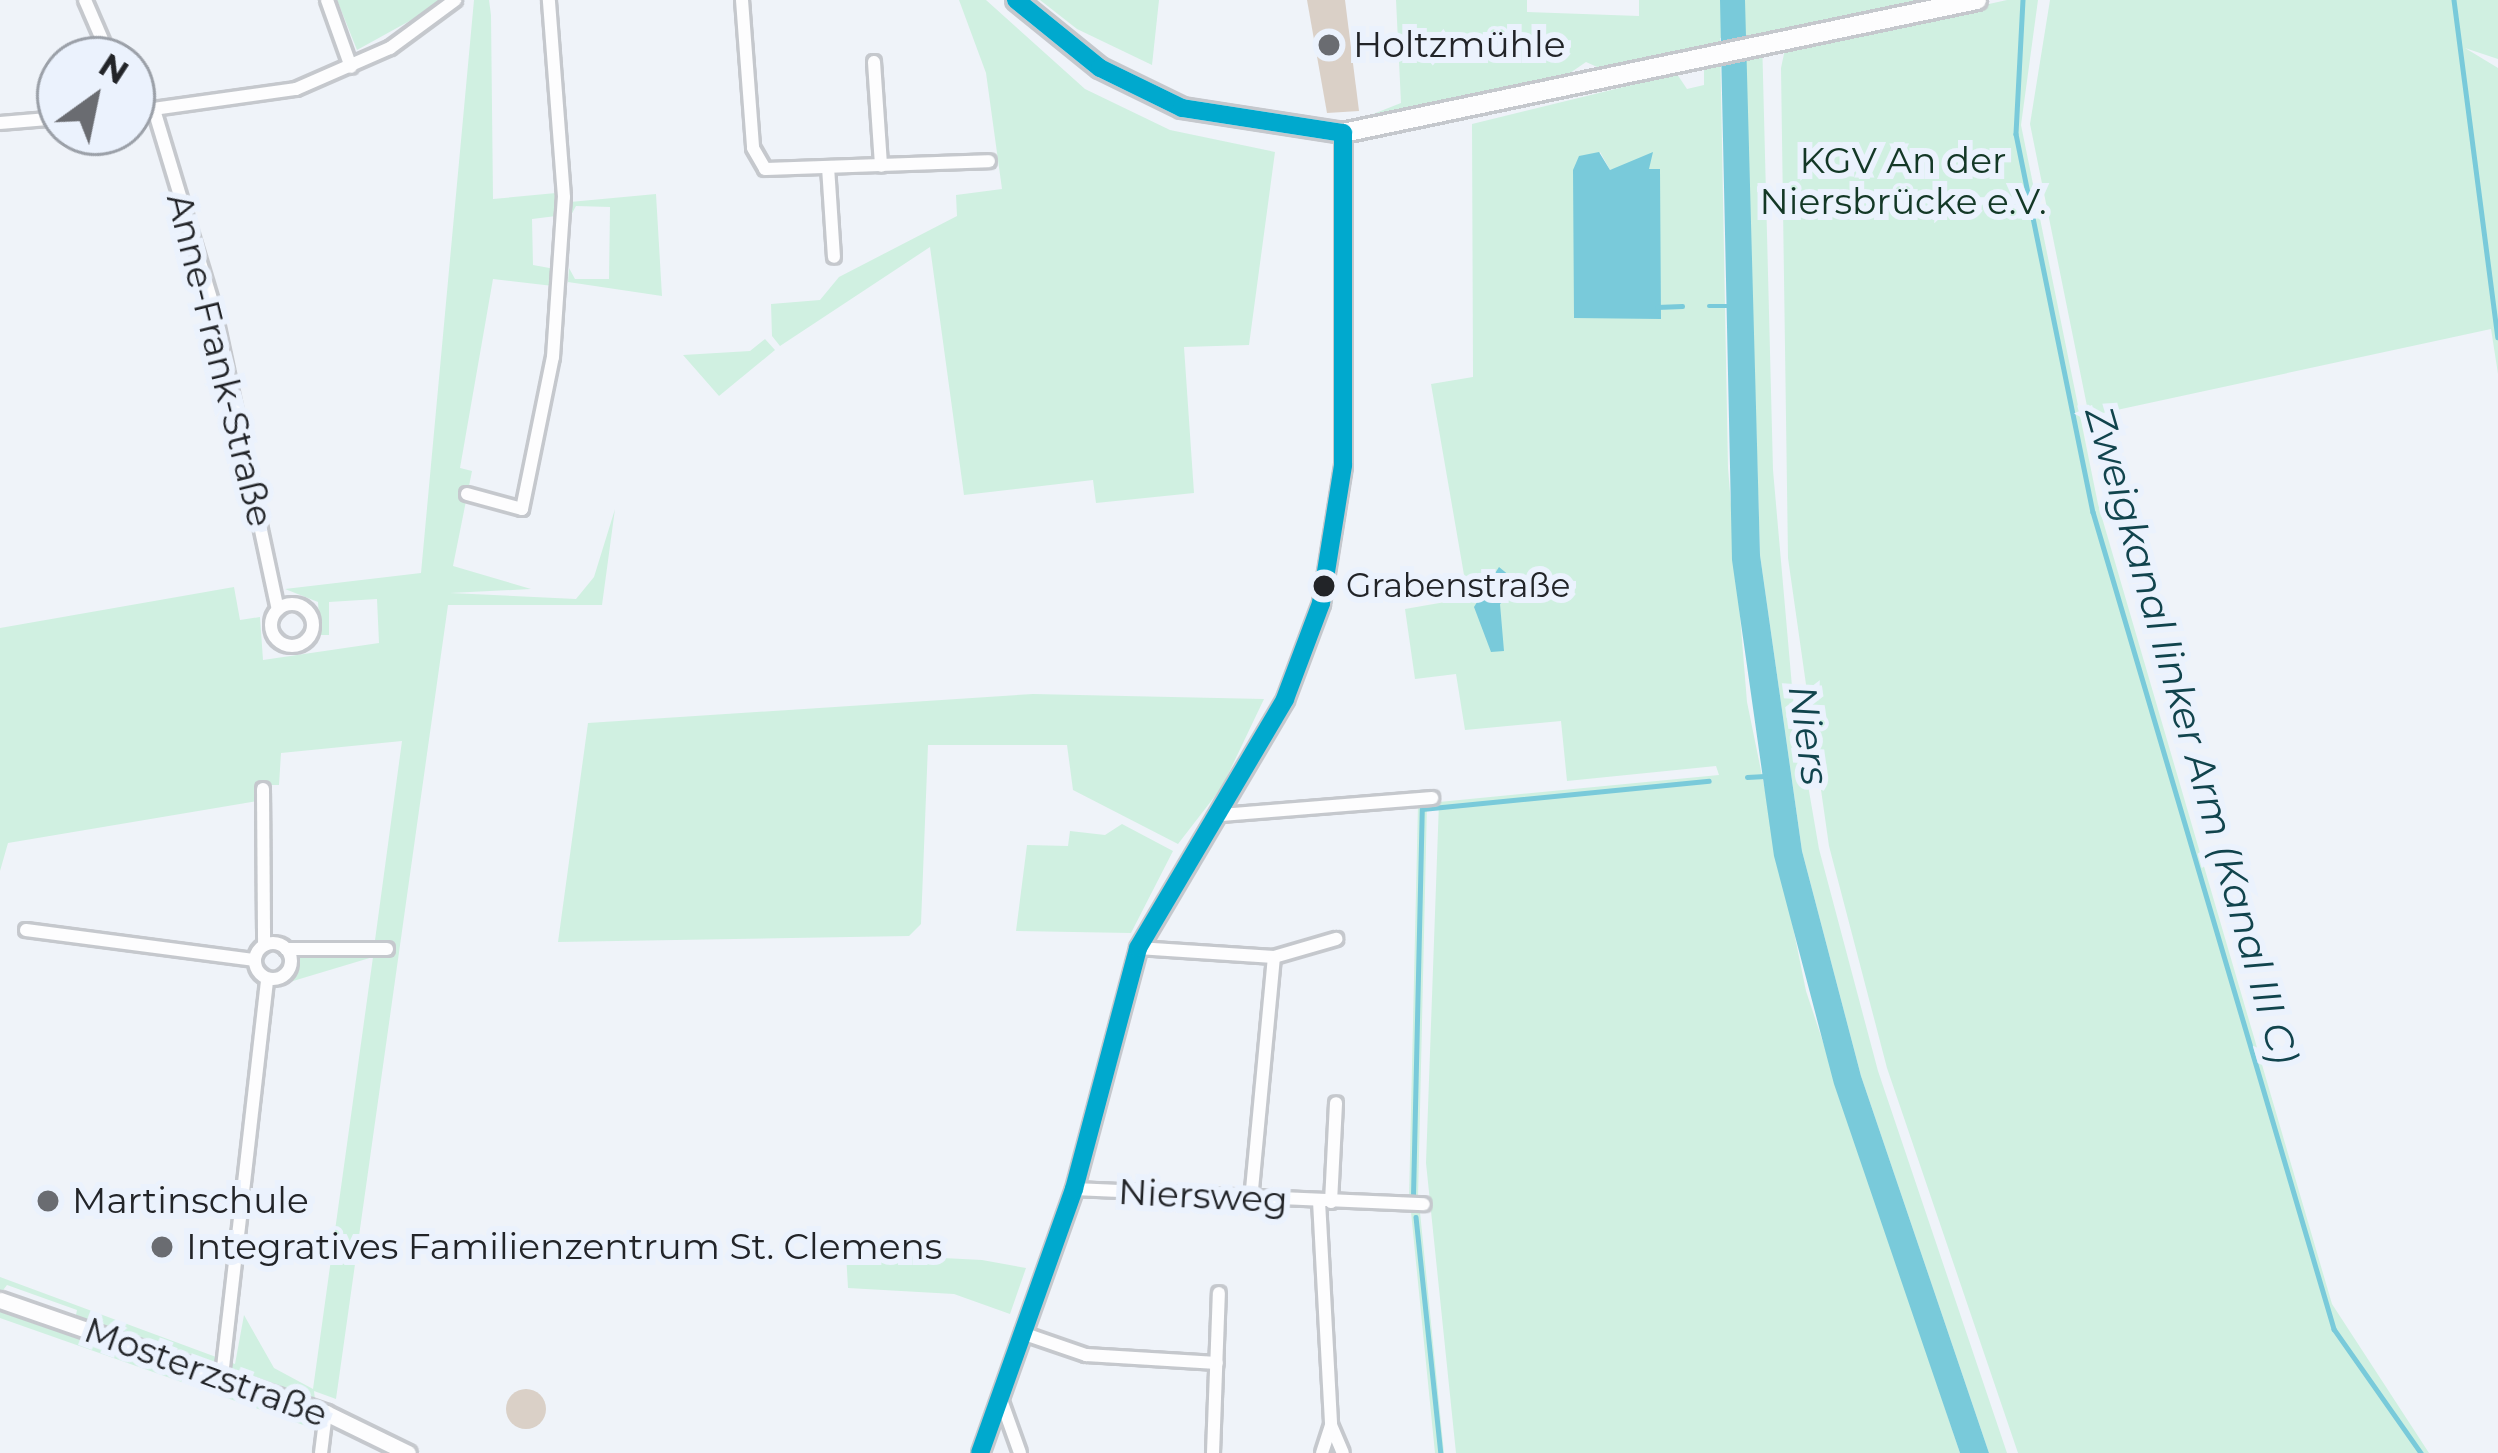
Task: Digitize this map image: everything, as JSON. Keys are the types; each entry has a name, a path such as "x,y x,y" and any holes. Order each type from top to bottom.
{"main road":[{"path":"1016,0 1100,68 1182,109 1343,133 1977,0"}],"street":[{"path":"85,0 101,36"},
{"path":"327,0 351,67"},
{"path":"467,494 522,509 553,357 564,197 549,0"},
{"path":"742,0 753,148 766,169 989,161"},
{"path":"156,113 296,89 351,67 455,3"},
{"path":"874,62 881,166"},
{"path":"0,123 36,120"},
{"name":"Anne-Frank-Straße","path":"156,120 214,309 278,609"},
{"path":"980,1453 1074,1189 1138,948 1285,699 1329,561 1343,465 1343,133"},
{"path":"828,167 834,257"},
{"path":"255,960 264,945 263,788"},
{"path":"1220,815 1432,798"},
{"path":"26,931 255,960 268,979 222,1376"},
{"path":"1138,948 1274,957 1336,939"},
{"path":"264,945 387,949"},
{"path":"268,979 288,971 286,949"},
{"path":"1251,1200 1274,957"},
{"name":"Niersweg","path":"1325,1202 1336,1103"},
{"name":"Niersweg","path":"1074,1189 1424,1204"},
{"path":"1322,1453 1331,1425 1325,1202"},
{"path":"1213,1453 1219,1294"},
{"name":"Mosterzstraße","path":"0,1300 326,1413 408,1453"},
{"path":"1022,1334 1086,1354 1217,1364"},
{"path":"1000,1397 1020,1453"},
{"path":"321,1453 326,1413"},
{"path":"1331,1425 1343,1453"}],"green space":[{"path":"337,0 444,0 444,2 357,50"},
{"path":"474,0 489,0 491,15 493,199 556,193 556,216 532,219 533,265 555,269 553,286 493,279 460,468 472,471 453,566 531,589 450,593 576,599 594,577 615,509 602,605 448,605 336,1399 314,1391 315,1399 75,1320 77,1310 7,1285 0,1294 0,1277 235,1364 244,1315 274,1368 313,1389 373,957 283,984 300,952 373,955 402,741 281,753 279,785 259,785 258,801 8,843 0,871 0,628 234,587 240,620 260,617 263,660 379,643 377,599 329,602 329,635 320,635 318,602 285,589 421,573"},
{"path":"959,0 986,0 1085,89 1170,130 1275,152 1249,345 1184,347 1194,493 1096,503 1093,480 964,495 930,247 780,346 772,336 771,304 820,300 839,277 957,216 956,195 1002,189 986,73"},
{"path":"1040,0 1159,0 1152,65 1077,29"},
{"path":"1396,0 1527,0 1527,12 1639,16 1639,0 1933,0 1762,37 1773,470 1793,698 1819,849 1878,1071 2007,1453 1989,1453 1861,1076 1802,851 1760,555 1744,32 1720,38 1728,468 1747,702 1806,991 1960,1453 1456,1453 1426,1163 1439,802 1719,775 1716,766 1567,781 1561,721 1465,730 1456,674 1415,679 1405,609 1468,598 1431,384 1473,377 1472,124 1677,74 1687,89 1704,85 1704,50 1606,71 1586,62 1557,82 1368,116 1401,103","holes":["1600,152 1610,170 1622,168 1574,318"]},
{"name":"KGV An der Niersbrücke e.V.","path":"2007,0 2038,0 2021,125 2098,504 2332,1304 2429,1453 2018,1453 1887,1068 1829,846 1788,558 1781,68 1785,49"},
{"path":"2050,0 2498,0 2498,59 2465,48 2498,68 2498,374 2491,329 2089,416 2030,124"},
{"path":"656,194 662,296 568,282 569,268 575,279 609,279 610,207 576,206 570,217 570,202"},
{"path":"765,339 775,350 719,396 683,355 750,351"},
{"path":"1033,694 1264,699 1222,787 1178,844 1073,790 1067,745 928,745 921,924 909,936 558,942 588,723"},
{"path":"1427,803 1418,1198 1409,1199 1418,804"},
{"path":"1122,824 1173,851 1131,933 1016,931 1027,845 1068,846 1070,831 1105,835"},
{"path":"1411,1212 1420,1212 1444,1453 1435,1453"},
{"path":"846,1253 982,1260 1026,1268 1010,1314 954,1294 848,1288"},
{"path":"0,1308 305,1414 312,1428 0,1318"}],"water":[{"path":"1720,0 1745,0 1760,555 1802,851 1861,1076 1989,1453 1960,1453 1834,1084 1774,856 1732,560"},
{"path":"1599,152 1610,170 1653,152 1649,169 1660,169 1661,319 1574,318 1573,170 1579,156"},
{"path":"1499,567 1521,585 1500,604 1504,651 1491,652 1474,607"}],"building":[{"name":"Holtzmühle","path":"1307,0 1345,0 1359,111 1327,113"},
{"path":"526,1389 540,1395 546,1409 540,1423 526,1429 512,1423 506,1409 512,1395"}],"waterway":[{"name":"Zweigkanal linker Arm (Kanal III C)","path":"2023,0 2016,134 2093,512 2334,1329 2421,1453"},
{"path":"2454,0 2498,337"},
{"path":"1657,307 1682,306"},
{"path":"1709,306 1727,306"},
{"path":"1747,777 1765,776"},
{"path":"1413,1196 1422,809 1709,781"},
{"path":"1416,1217 1441,1453"}],"transit line":[{"path":"1016,0 1100,68 1182,108 1343,133"},
{"path":"980,1453 1074,1189 1138,948 1285,699 1321,603 1343,465 1343,133"}],"place":[{"name":"Holtzmühle","path":"1329,45"},
{"name":"Grabenstraße","path":"1324,586"},
{"name":"Martinschule","path":"48,1201"},
{"name":"Integratives Familienzentrum St. Clemens","path":"162,1247"}],"water label":[{"name":"Niers","path":"1809,735"}]}
